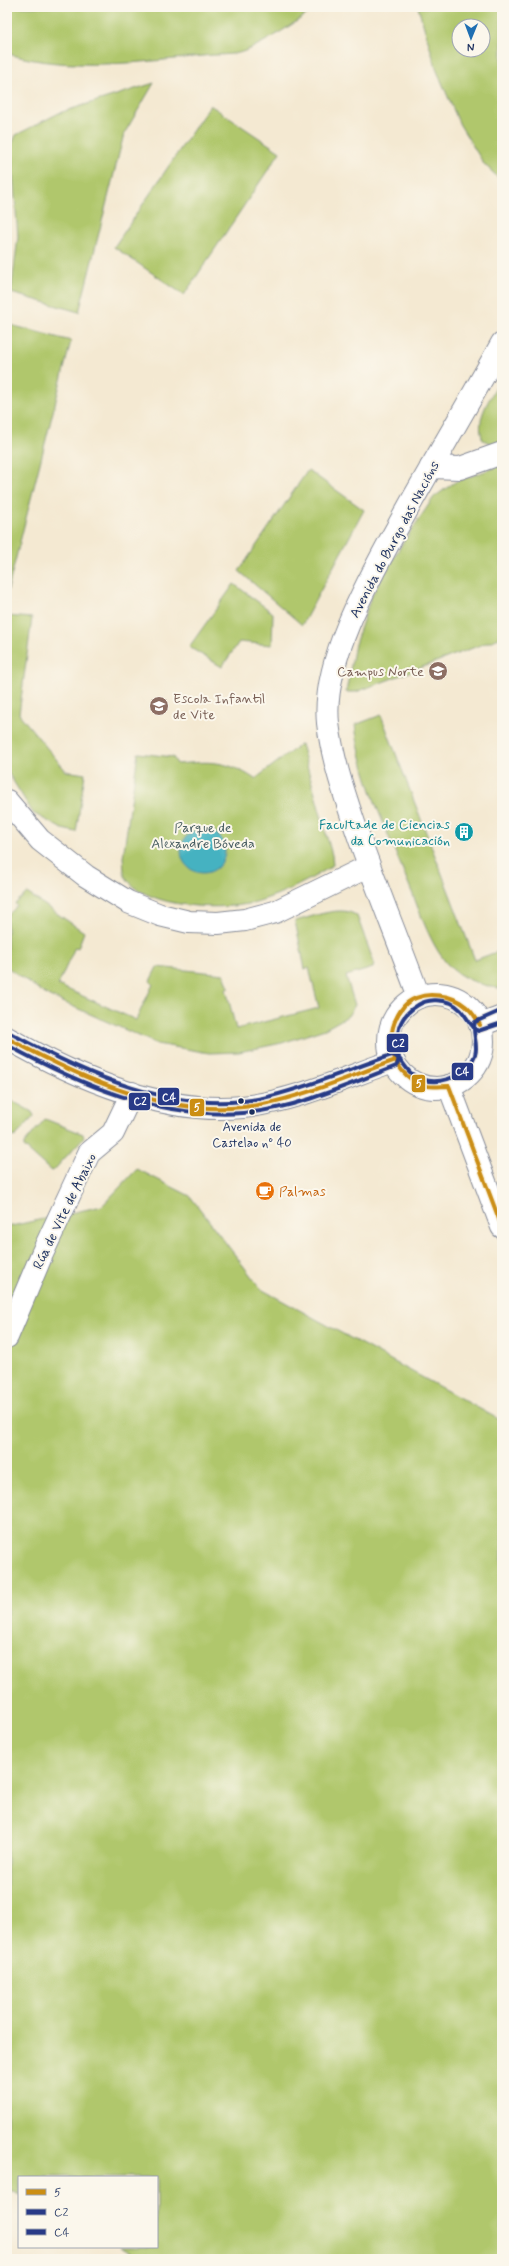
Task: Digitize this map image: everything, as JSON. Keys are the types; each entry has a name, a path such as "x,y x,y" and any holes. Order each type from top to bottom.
{"street":[{"name":"Avenida do Burgo das Nacións","path":"419,997 369,866 334,756 328,722 332,675 340,648 365,589 431,467 502,344"},
{"path":"431,467 460,468 502,453"},
{"path":"7,801 40,840 86,876 128,902 160,915 189,922 218,923 245,920 275,912 369,866"},
{"path":"429,994 451,996 469,1007 480,1025 483,1040 481,1056 478,1062 463,1080 449,1086 436,1088 411,1081 401,1072 393,1061 389,1046 390,1031 396,1017 405,1005 419,997 429,994"},
{"path":"480,1025 502,1017"},
{"path":"7,1038 58,1065 132,1093 156,1100 203,1108 244,1107 289,1097 393,1061"},
{"path":"449,1086 502,1227"},
{"name":"Rúa de Vite de Abaixo","path":"7,1337 42,1254 89,1153 113,1133 132,1093"}],"green space":[{"path":"7,7 318,7 255,47 240,53 131,63 80,64 31,60 9,54 7,44"},
{"path":"418,7 502,7 502,181 484,164 460,125 437,71"},
{"path":"154,83 124,134 79,312 11,293 18,237 11,147 16,135 59,113"},
{"path":"210,105 280,152 184,295 114,247"},
{"path":"7,324 71,341 7,593"},
{"path":"502,378 502,443 492,444 483,440 481,432 482,416 489,400"},
{"path":"502,465 502,637 356,692 346,692 355,644 371,597 402,544 434,497 455,482"},
{"path":"308,470 364,510 302,625 239,571"},
{"path":"234,584 273,613 272,645 239,642 222,667 189,647"},
{"path":"7,616 32,618 19,714 66,771 85,774 76,832 62,829 33,813 7,771"},
{"path":"381,715 475,960 502,950 502,989 477,983 455,972 444,960 433,943 377,806 363,766 358,746 355,725"},
{"name":"Parque de Alexandre Bóveda","path":"301,744 332,855 333,865 325,871 297,886 259,901 245,904 207,907 167,901 149,895 135,887 125,876 123,857 138,753 173,757 177,764 209,762 227,765 255,779"},
{"path":"27,893 84,932 78,948 75,947 58,985 136,1020 153,984 150,981 157,967 224,974 229,988 226,989 236,1029 319,1008 309,968 305,969 295,921 327,912 344,911 357,916 374,963 373,968 346,976 355,1005 348,1016 325,1029 282,1043 239,1052 209,1053 157,1044 45,994 7,967 7,916 17,906 15,904"},
{"path":"7,1098 32,1112 34,1116 16,1136 12,1137 7,1132"},
{"path":"45,1119 83,1134 84,1137 54,1170 51,1171 24,1147 24,1144"},
{"path":"137,1169 190,1196 261,1289 502,1421 502,2259 143,2259 122,2248 158,2248 158,2176 18,2176 18,2194 7,2189 7,1227 102,1206"}],"water":[{"path":"203,829 215,833 221,839 225,851 221,863 215,869 203,873 191,869 185,863 181,851 185,839 191,833"}],"transit line":[{"name":"5","path":"480,1025 471,1011 466,1006 454,999 439,995 420,997 413,999 404,1006 397,1016 391,1039 392,1050 402,1071 411,1079 425,1086 449,1086 502,1227"},
{"name":"C2","path":"7,1045 62,1073 120,1096 180,1110 211,1113 243,1113 263,1111 302,1101 396,1066 399,1055 398,1031 401,1022 407,1013 422,1003 439,1000 451,1003 460,1009 478,1031 502,1023"},
{"name":"C4","path":"10,1033 69,1063 132,1088 164,1096 197,1101 230,1102 263,1098 280,1094 392,1055 398,1058 412,1074 420,1078 429,1081 448,1079 456,1076 464,1070 475,1055 475,1022 500,1011"},
{"name":"5","path":"7,1038 67,1069 130,1094 163,1102 196,1107 230,1108 263,1104 296,1096 393,1061"}],"place":[{"name":"Campus Norte","path":"438,671"},
{"name":"Escola Infantil de Vite","path":"159,706"},
{"name":"Facultade de Ciencias da Comunicación","path":"464,832"},
{"name":"Avenida de Castelao nº 40","path":"252,1112"},
{"name":"Palmas","path":"265,1191"}]}
